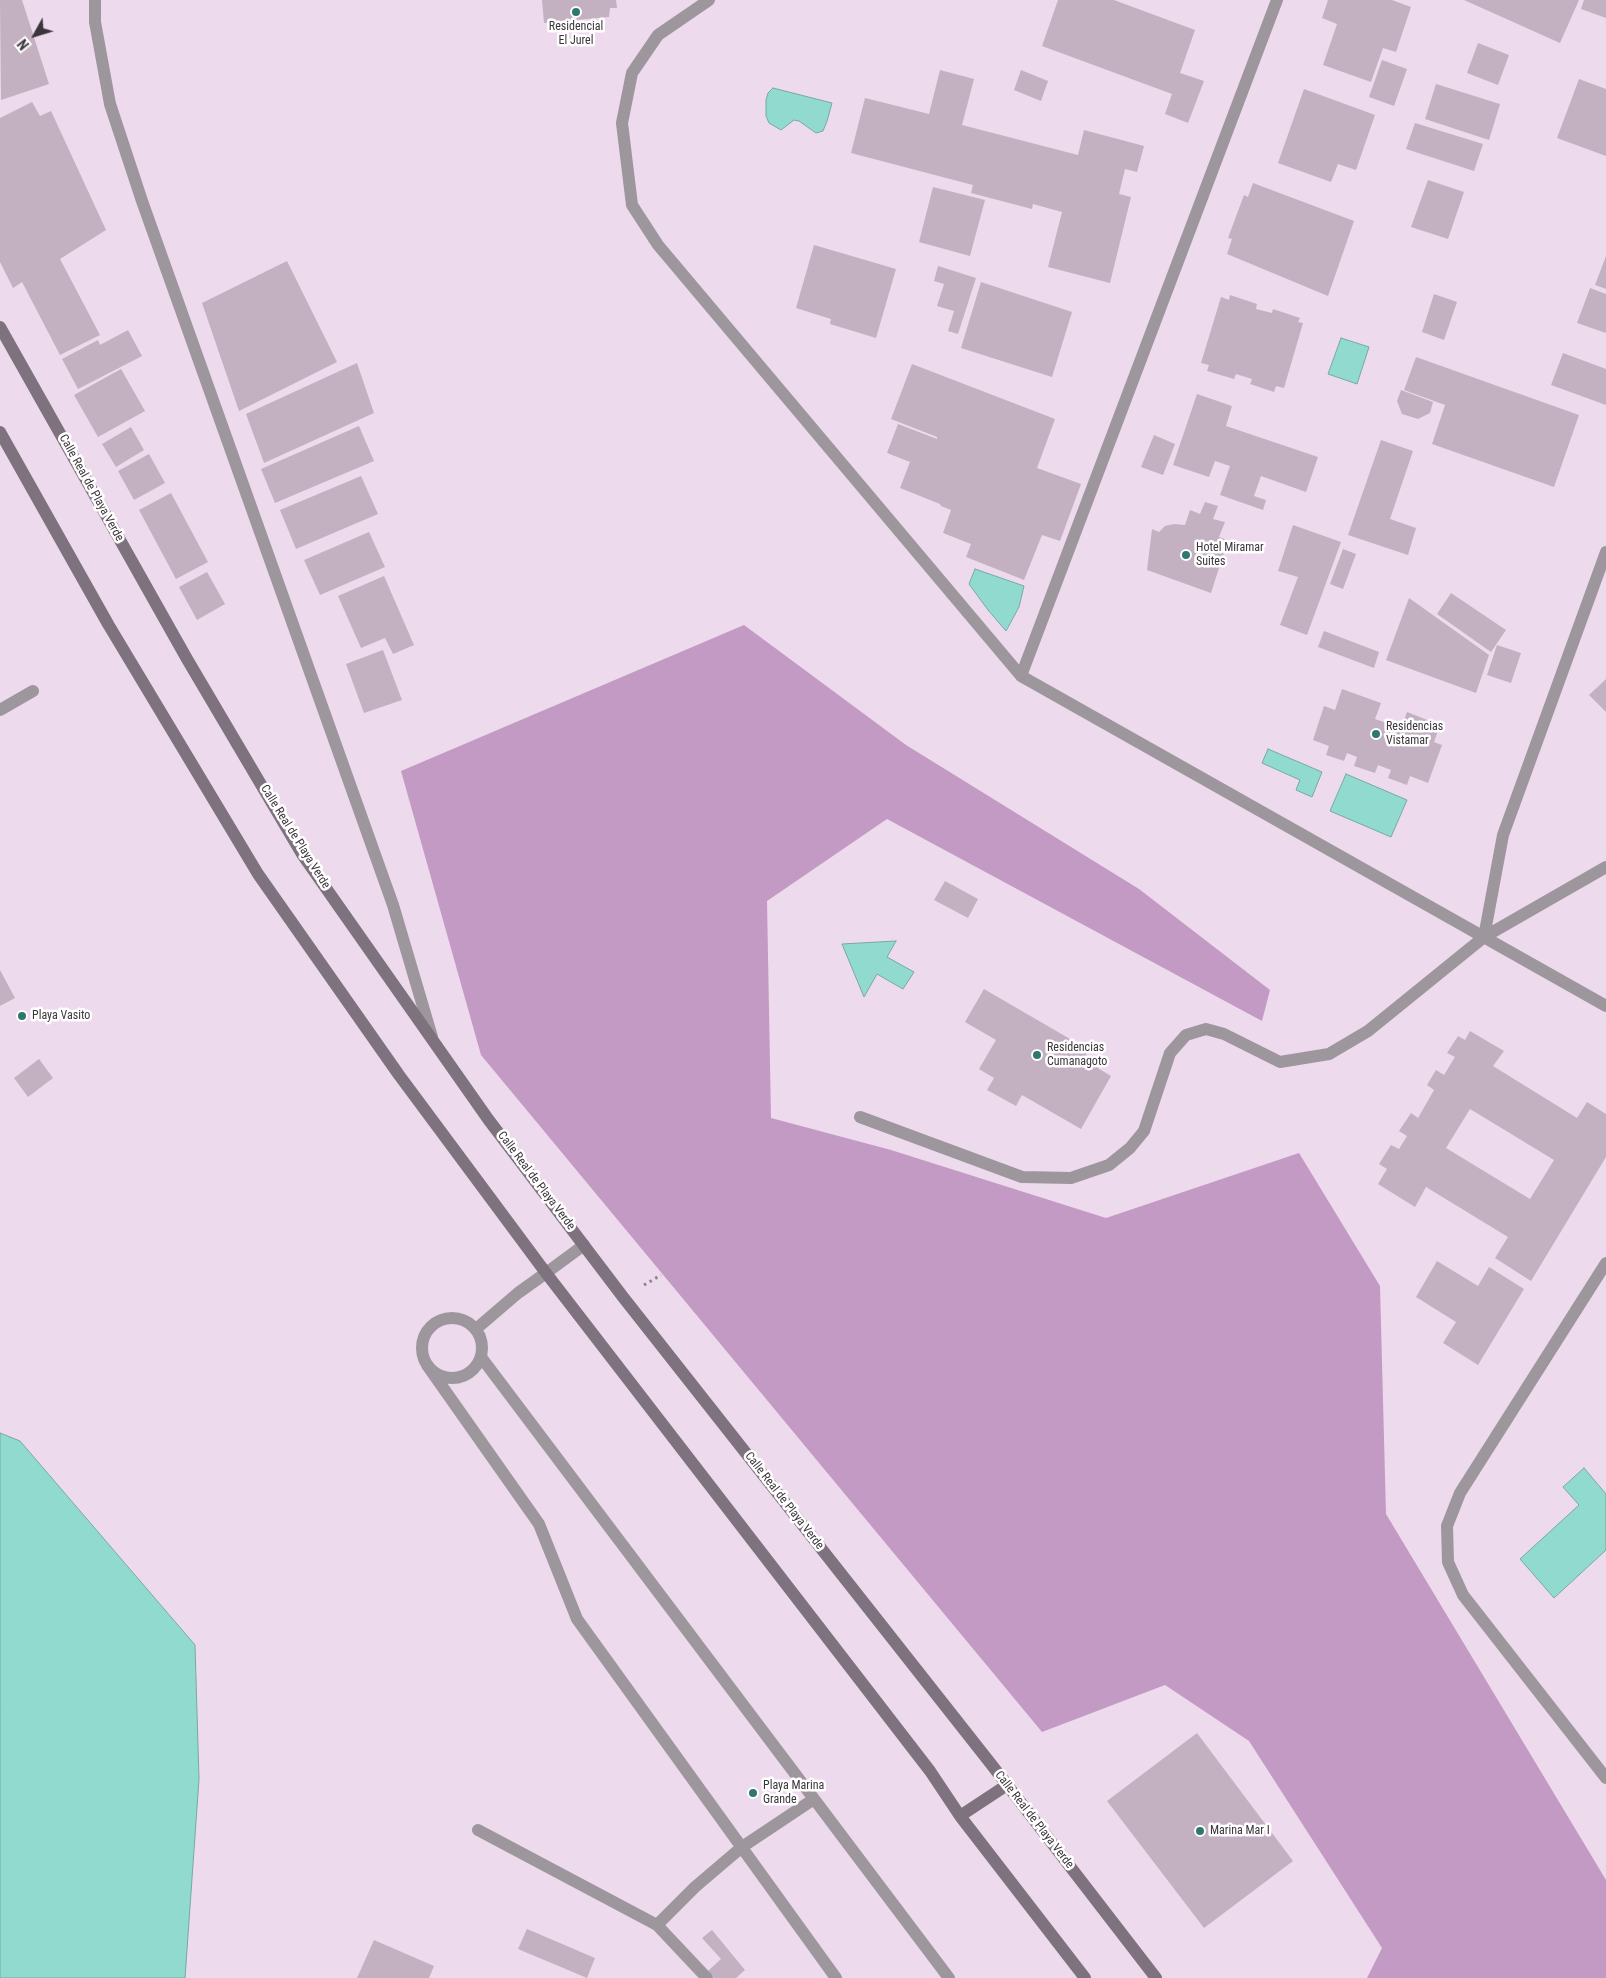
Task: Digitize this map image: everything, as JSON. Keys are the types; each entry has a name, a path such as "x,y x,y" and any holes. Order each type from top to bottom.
{"street":[{"path":"95,0 94,22 110,104 139,192 393,905 432,1037"},
{"path":"709,0 658,35 632,73 622,123 632,205 658,245 1021,676 1606,1006"},
{"path":"1021,676 1277,0"},
{"name":"Calle Real de Playa Verde","path":"0,327 187,659 302,854 488,1119 629,1305 1156,1978"},
{"path":"0,432 108,624 258,874 399,1075 546,1273 930,1771 960,1816 1085,1978"},
{"path":"1484,937 1504,834 1606,552"},
{"path":"0,710 33,691"},
{"path":"860,1117 1022,1177 1071,1178 1109,1165 1130,1148 1144,1131 1170,1053 1186,1035 1206,1029 1224,1034 1280,1062 1329,1054 1368,1031 1484,937 1606,867"},
{"path":"476,1329 518,1293 584,1245"},
{"path":"1606,1263 1460,1493 1447,1526 1448,1562 1463,1595 1606,1778"},
{"path":"427,1365 435,1373 444,1377 455,1378 472,1372 481,1357 481,1339 476,1329 470,1323 460,1318 440,1319 425,1334 422,1344 422,1355 427,1365 539,1524 578,1619 836,1978"},
{"path":"481,1357 949,1978"},
{"path":"960,1816 1006,1785"},
{"path":"657,1925 695,1887 742,1848 814,1799"},
{"path":"478,1830 657,1925 708,1978"}],"shaded area":[{"path":"773,88 832,103 823,131 816,133 799,121 794,120 781,130 769,123 766,116 766,100 768,93"},
{"path":"1341,338 1369,347 1357,384 1328,374"},
{"path":"975,569 1024,586 1019,607 1006,631 969,584"},
{"path":"744,625 906,745 1139,889 1270,990 1262,1021 887,819 767,901 771,1118 891,1150 1106,1218 1299,1153 1380,1286 1386,1514 1606,1880 1606,1978 1367,1978 1382,1948 1249,1741 1165,1685 1042,1732 481,1055 401,771"},
{"path":"1268,749 1322,772 1312,797 1296,790 1300,780 1262,763"},
{"path":"1346,774 1407,800 1391,837 1330,811"},
{"path":"896,941 887,957 914,972 903,989 877,974 864,997 842,944"},
{"path":"0,1433 20,1441 195,1645 199,1779 185,1978 0,1978"},
{"path":"1584,1468 1606,1494 1606,1550 1554,1598 1520,1559 1579,1505 1563,1487"}],"building":[{"path":"0,0 22,0 49,84 1,100"},
{"name":"Residencial El Jurel","path":"542,0 616,0 617,8 610,8 609,17 544,23"},
{"path":"1058,0 1114,0 1195,30 1180,73 1204,81 1188,123 1165,114 1172,94 1042,46"},
{"path":"1328,0 1392,0 1411,7 1396,52 1383,48 1371,82 1323,65 1337,24 1322,18"},
{"path":"1464,0 1579,0 1560,43"},
{"path":"1584,0 1606,0 1606,18 1581,9"},
{"path":"1478,43 1509,55 1498,85 1467,73"},
{"path":"1382,60 1407,69 1394,106 1369,97"},
{"path":"940,70 974,79 962,125 1078,155 1084,130 1144,146 1137,172 1125,169 1119,194 1131,197 1110,283 1048,267 1062,212 1033,204 1032,209 971,193 973,185 851,153 865,98 929,114"},
{"path":"1021,70 1048,81 1041,101 1014,90"},
{"path":"1579,79 1606,89 1606,156 1557,138"},
{"path":"1436,84 1500,104 1489,140 1425,119"},
{"path":"1304,89 1375,115 1356,170 1338,164 1331,182 1278,163"},
{"path":"32,102 40,116 51,111 106,230 60,259 100,335 60,355 22,282 13,288 0,262 0,118"},
{"path":"1415,123 1483,144 1474,171 1406,149"},
{"path":"1428,180 1464,192 1448,239 1411,227"},
{"path":"1253,183 1354,221 1328,296 1227,254 1232,239 1228,238 1244,195 1248,197"},
{"path":"933,187 985,200 970,256 919,242"},
{"path":"814,245 896,269 876,338 830,324 831,319 796,308"},
{"path":"1606,256 1606,289 1595,285"},
{"path":"287,261 337,362 239,411 202,303"},
{"path":"938,266 976,278 958,334 948,331 954,311 937,306 944,284 934,281"},
{"path":"981,282 1072,312 1052,377 961,348"},
{"path":"1590,288 1606,294 1606,333 1577,323"},
{"path":"1434,294 1457,302 1444,340 1422,332"},
{"path":"1230,295 1257,304 1256,309 1272,313 1273,309 1300,318 1298,322 1303,323 1284,388 1276,386 1274,392 1250,384 1252,379 1236,374 1234,379 1207,371 1209,365 1201,363 1221,297 1229,300"},
{"path":"128,330 142,356 78,389 62,359 98,340 100,345"},
{"path":"1563,353 1606,369 1606,405 1551,385"},
{"path":"1416,357 1579,415 1554,487 1432,444 1445,405 1404,390"},
{"path":"357,363 374,413 264,463 246,414"},
{"path":"912,364 1055,419 1037,468 1081,484 1060,541 1042,535 1024,580 966,557 971,544 943,533 951,510 900,488 910,462 887,453 898,424 937,439 937,437 891,419"},
{"path":"121,369 145,411 98,437 74,395"},
{"path":"1401,390 1433,402 1430,413 1418,419 1402,414 1397,401"},
{"path":"1197,394 1232,406 1226,426 1318,457 1306,492 1261,476 1254,496 1266,500 1263,510 1220,495 1230,466 1215,461 1209,477 1173,465"},
{"path":"359,426 374,461 275,503 261,469"},
{"path":"131,427 144,450 116,467 102,444"},
{"path":"1154,435 1175,444 1163,475 1141,467"},
{"path":"1381,440 1413,451 1390,519 1416,528 1408,555 1348,535"},
{"path":"149,454 165,483 134,500 118,471"},
{"path":"361,476 378,514 296,549 280,510"},
{"path":"171,493 208,562 176,579 139,510"},
{"name":"Hotel Miramar Suites","path":"1205,502 1218,506 1213,519 1225,522 1219,537 1228,540 1211,593 1147,570 1152,529 1159,532 1165,526 1174,524 1185,525 1190,510 1200,514"},
{"path":"1293,525 1341,542 1307,635 1280,625 1298,577 1278,571"},
{"path":"369,532 385,567 320,595 304,560"},
{"path":"1343,549 1356,554 1343,589 1330,584"},
{"path":"207,572 225,604 197,620 179,587"},
{"path":"384,576 414,645 393,654 385,638 361,648 338,596"},
{"path":"1451,593 1506,630 1491,652 1437,614"},
{"path":"1409,598 1489,655 1476,693 1386,660"},
{"path":"1324,631 1379,652 1374,668 1318,647"},
{"path":"1497,645 1521,653 1511,683 1487,675"},
{"path":"383,650 402,700 364,713 346,664"},
{"path":"1606,679 1606,712 1589,695"},
{"name":"Residencias Vistamar","path":"1342,689 1381,703 1375,719 1401,728 1407,712 1440,725 1434,742 1442,745 1428,783 1410,776 1407,785 1388,778 1391,770 1378,765 1375,773 1354,766 1357,757 1347,753 1344,761 1326,755 1329,746 1313,740 1324,706 1335,710"},
{"path":"945,881 978,899 968,918 934,900"},
{"path":"0,970 15,998 0,1006"},
{"name":"Residencias Cumanagoto","path":"984,989 1089,1050 1083,1059 1111,1076 1081,1129 1022,1095 1016,1106 987,1090 994,1078 979,1069 996,1040 965,1022"},
{"path":"1470,1031 1504,1051 1493,1066 1577,1118 1587,1102 1606,1114 1606,1157 1531,1281 1495,1258 1508,1237 1426,1187 1415,1207 1378,1184 1387,1169 1379,1164 1391,1145 1399,1149 1407,1136 1399,1131 1411,1113 1418,1118 1434,1090 1427,1085 1436,1070 1444,1075 1455,1057 1447,1053 1458,1036 1465,1040","holes":["1470,1109 1554,1160 1530,1199 1446,1148"]},
{"path":"39,1059 53,1078 28,1097 14,1078"},
{"path":"1437,1261 1478,1286 1489,1267 1524,1289 1478,1365 1443,1343 1456,1322 1416,1297"},
{"name":"Marina Mar I","path":"1197,1733 1293,1861 1204,1928 1107,1801"},
{"path":"527,1929 595,1958 587,1978 518,1949"},
{"path":"712,1930 745,1970 736,1978 714,1978 708,1971 721,1959 702,1938"},
{"path":"374,1940 434,1966 429,1978 357,1978"}],"place":[{"name":"Residencial El Jurel","path":"576,12"},
{"name":"Hotel Miramar Suites","path":"1186,555"},
{"name":"Residencias Vistamar","path":"1376,734"},
{"name":"Playa Vasito","path":"22,1016"},
{"name":"Residencias Cumanagoto","path":"1037,1055"},
{"name":"Playa Marina Grande","path":"753,1793"},
{"name":"Marina Mar I","path":"1200,1831"}]}
